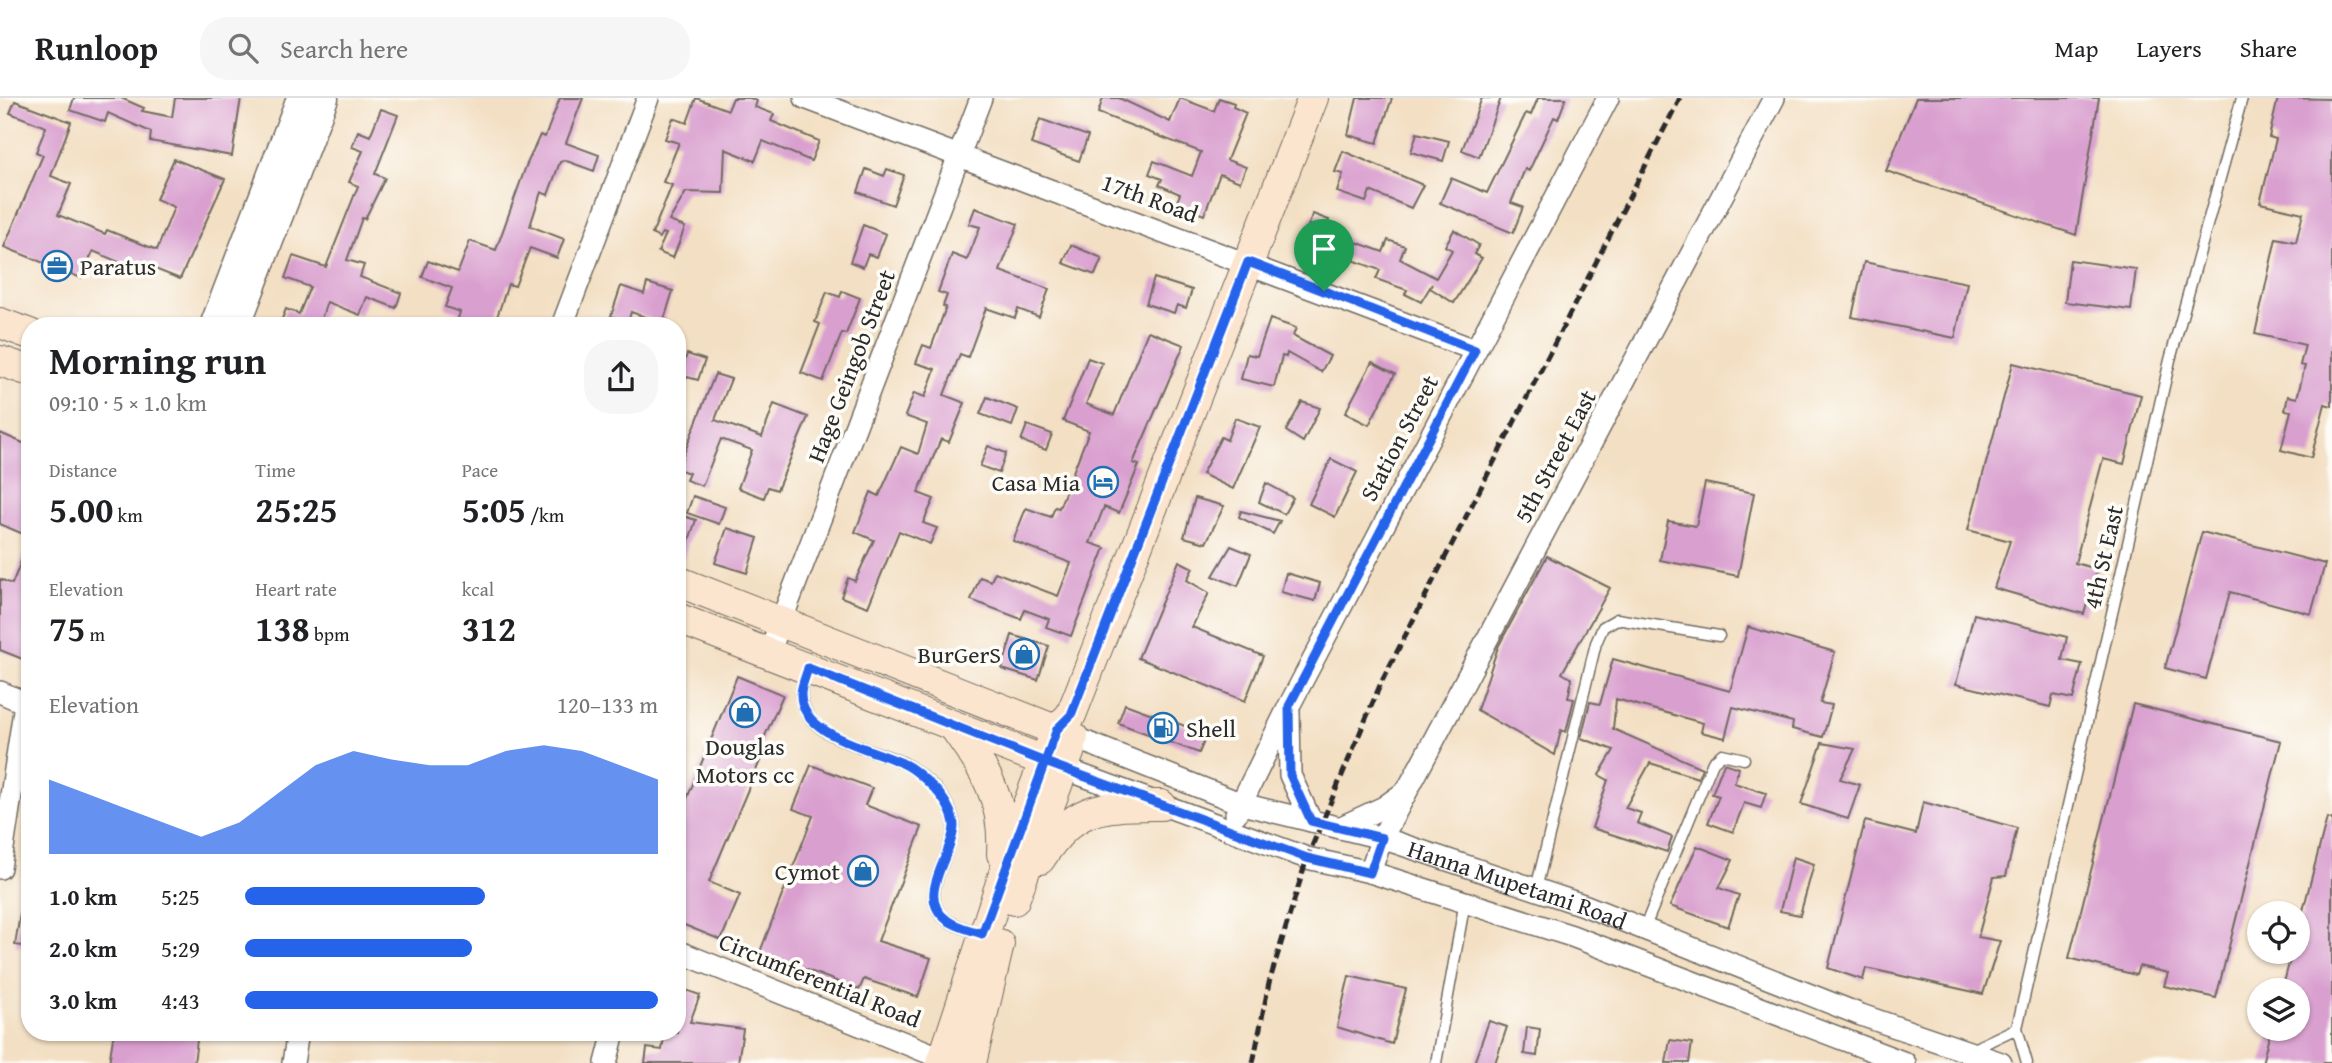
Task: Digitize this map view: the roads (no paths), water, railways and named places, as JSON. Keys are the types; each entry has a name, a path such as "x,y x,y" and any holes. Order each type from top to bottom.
{"main road":[{"path":"955,1062 992,965 1008,889 1067,727 1313,98"},
{"path":"0,323 21,331"},
{"path":"0,361 21,368"},
{"name":"Hanna Mupetami Road","path":"686,584 1067,727"},
{"name":"Hanna Mupetami Road","path":"686,621 1055,765"},
{"path":"955,728 978,761 1000,806 1008,889"},
{"path":"955,1062 982,934 1008,889 1073,819 1103,806 1161,804"}],"street":[{"path":"216,317 300,98"},
{"path":"240,317 325,98"},
{"path":"565,317 648,98"},
{"name":"17th Road","path":"806,98 958,157 1248,262 1475,350"},
{"name":"Hage Geingob Street","path":"769,653 981,98"},
{"name":"Station Street","path":"1228,829 1289,706 1608,98"},
{"name":"5th Street East","path":"1370,873 1382,838 1774,98"},
{"path":"0,692 21,701"},
{"path":"1289,706 1290,775 1311,821"},
{"name":"Hanna Mupetami Road","path":"1067,727 1241,804 1382,838 1536,889 1967,1057 2001,1063"},
{"path":"0,868 21,745"},
{"name":"Hanna Mupetami Road","path":"1055,765 1307,858 1370,873 1572,936 1900,1062"},
{"path":"1339,828 1384,807 1408,790"},
{"name":"Circumferential Road","path":"686,955 955,1062"},
{"path":"1851,1041 1861,1014"},
{"path":"293,1063 297,1041"},
{"path":"606,1063 612,1041"}],"lane":[{"name":"4th St East","path":"2027,1063 2017,1028 2169,360 2242,98"},
{"path":"1536,889 1596,643 1603,627 1617,619 1719,636"},
{"path":"808,668 801,693 804,707 816,724 828,733 908,765 937,791 949,809 954,826 932,897 937,911 948,921 982,934"},
{"path":"1644,929 1713,762 1722,754 1744,759"},
{"path":"1436,1063 1465,901"},
{"path":"1967,1057 2017,1028"}],"railway":[{"path":"1253,1063 1269,983 1307,858 1381,683 1680,98"}],"place":[{"name":"Paratus","path":"57,266"},
{"name":"Casa Mia","path":"1103,482"},
{"name":"BurGerS","path":"1024,654"},
{"name":"Douglas Motors cc","path":"745,712"},
{"name":"Shell","path":"1163,728"},
{"name":"Cymot","path":"863,871"}]}
